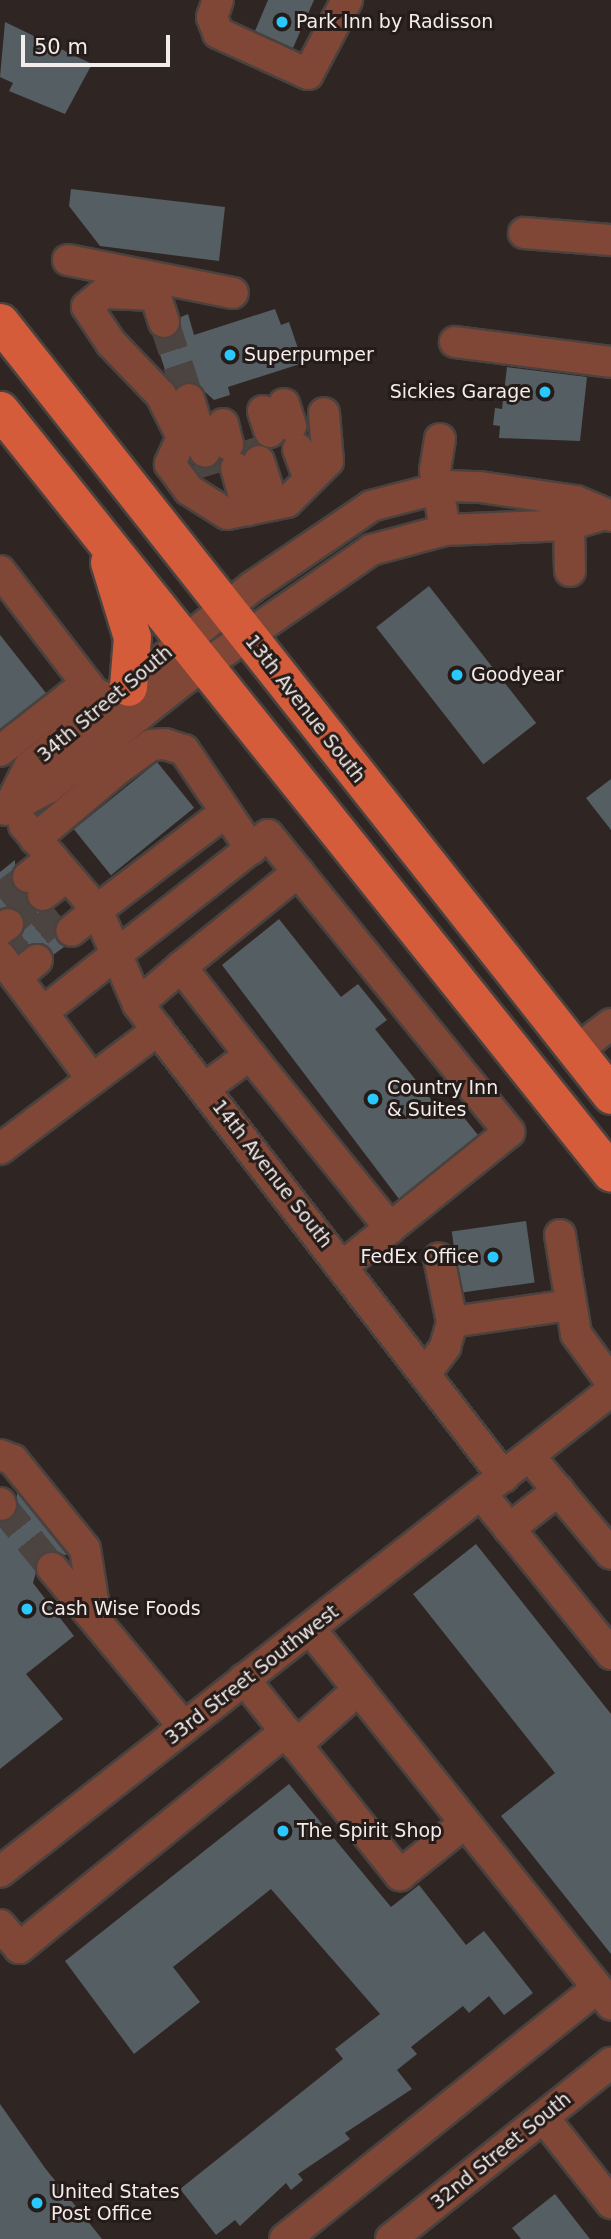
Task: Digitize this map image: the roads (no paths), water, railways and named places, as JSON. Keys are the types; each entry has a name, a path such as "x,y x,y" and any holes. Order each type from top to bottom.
{"main road":[{"name":"13th Avenue South","path":"0,322 611,1095"},
{"path":"0,410 611,1173"},
{"path":"93,526 125,606 132,637 120,694"},
{"path":"418,933 494,1001 533,1049 556,1060 576,1051"}],"street":[{"path":"218,0 212,17 218,33 308,74 347,0"},
{"path":"524,233 611,240"},
{"path":"68,260 233,293"},
{"path":"164,322 155,295 104,293 86,307 111,343 162,395 245,439 270,500"},
{"path":"455,342 611,362"},
{"path":"189,399 245,439 270,500"},
{"path":"245,439 170,464 189,490 270,500 328,461 324,413"},
{"path":"245,439 270,500"},
{"path":"440,439 438,488 445,530"},
{"path":"194,652 226,607 319,538 371,506 438,488 480,487 576,501 607,515"},
{"path":"194,652 248,636 342,565 401,539 445,530 569,525 607,515"},
{"path":"569,525 570,571"},
{"path":"319,538 342,565"},
{"path":"0,571 87,683 120,694"},
{"name":"34th Street South","path":"3,805 29,767 120,694 194,652"},
{"name":"34th Street South","path":"3,805 48,788 194,652"},
{"path":"0,751 87,683"},
{"path":"44,896 151,745 178,748 222,799 223,814 251,849"},
{"name":"14th Avenue South","path":"3,805 62,870 118,955 138,1004 425,1374 493,1486 509,1529 611,1654"},
{"path":"44,896 62,870 223,814"},
{"path":"43,1012 268,835 509,1132 343,1266"},
{"path":"44,896 62,870"},
{"path":"138,1004 298,872"},
{"path":"17,964 43,1012 92,1079"},
{"path":"181,967 390,1228"},
{"path":"576,1051 611,1024"},
{"path":"0,1150 158,1030"},
{"path":"205,1088 250,1055"},
{"path":"560,1235 570,1305 582,1346 611,1382"},
{"path":"425,1374 445,1347 452,1322 439,1258"},
{"path":"452,1322 570,1305"},
{"name":"33rd Street Southwest","path":"0,1872 244,1679 312,1630 611,1391"},
{"path":"0,1455 13,1460 85,1549 96,1619"},
{"path":"530,1457 609,1548"},
{"path":"509,1529 559,1490"},
{"path":"52,1568 184,1727"},
{"path":"285,2239 604,1997 312,1630"},
{"path":"244,1679 400,1875 465,1823"},
{"path":"0,1924 19,1948 291,1738 359,1689"},
{"name":"32nd Street South","path":"395,2238 611,2063"},
{"path":"543,2117 611,2203"}],"tunnel":[{"path":"164,322 189,399"},
{"path":"252,438 259,461"},
{"path":"205,452 212,475"},
{"path":"0,898 28,877"},
{"path":"8,924 43,895"},
{"path":"4,961 59,915"},
{"path":"1,1505 52,1568"}],"place":[{"name":"Park Inn by Radisson","path":"282,22"},
{"name":"Superpumper","path":"230,355"},
{"name":"Sickies Garage","path":"545,392"},
{"name":"Goodyear","path":"457,675"},
{"name":"Country Inn & Suites","path":"373,1099"},
{"name":"FedEx Office","path":"493,1257"},
{"name":"Cash Wise Foods","path":"27,1609"},
{"name":"The Spirit Shop","path":"283,1831"},
{"name":"United States Post Office","path":"37,2203"}]}
